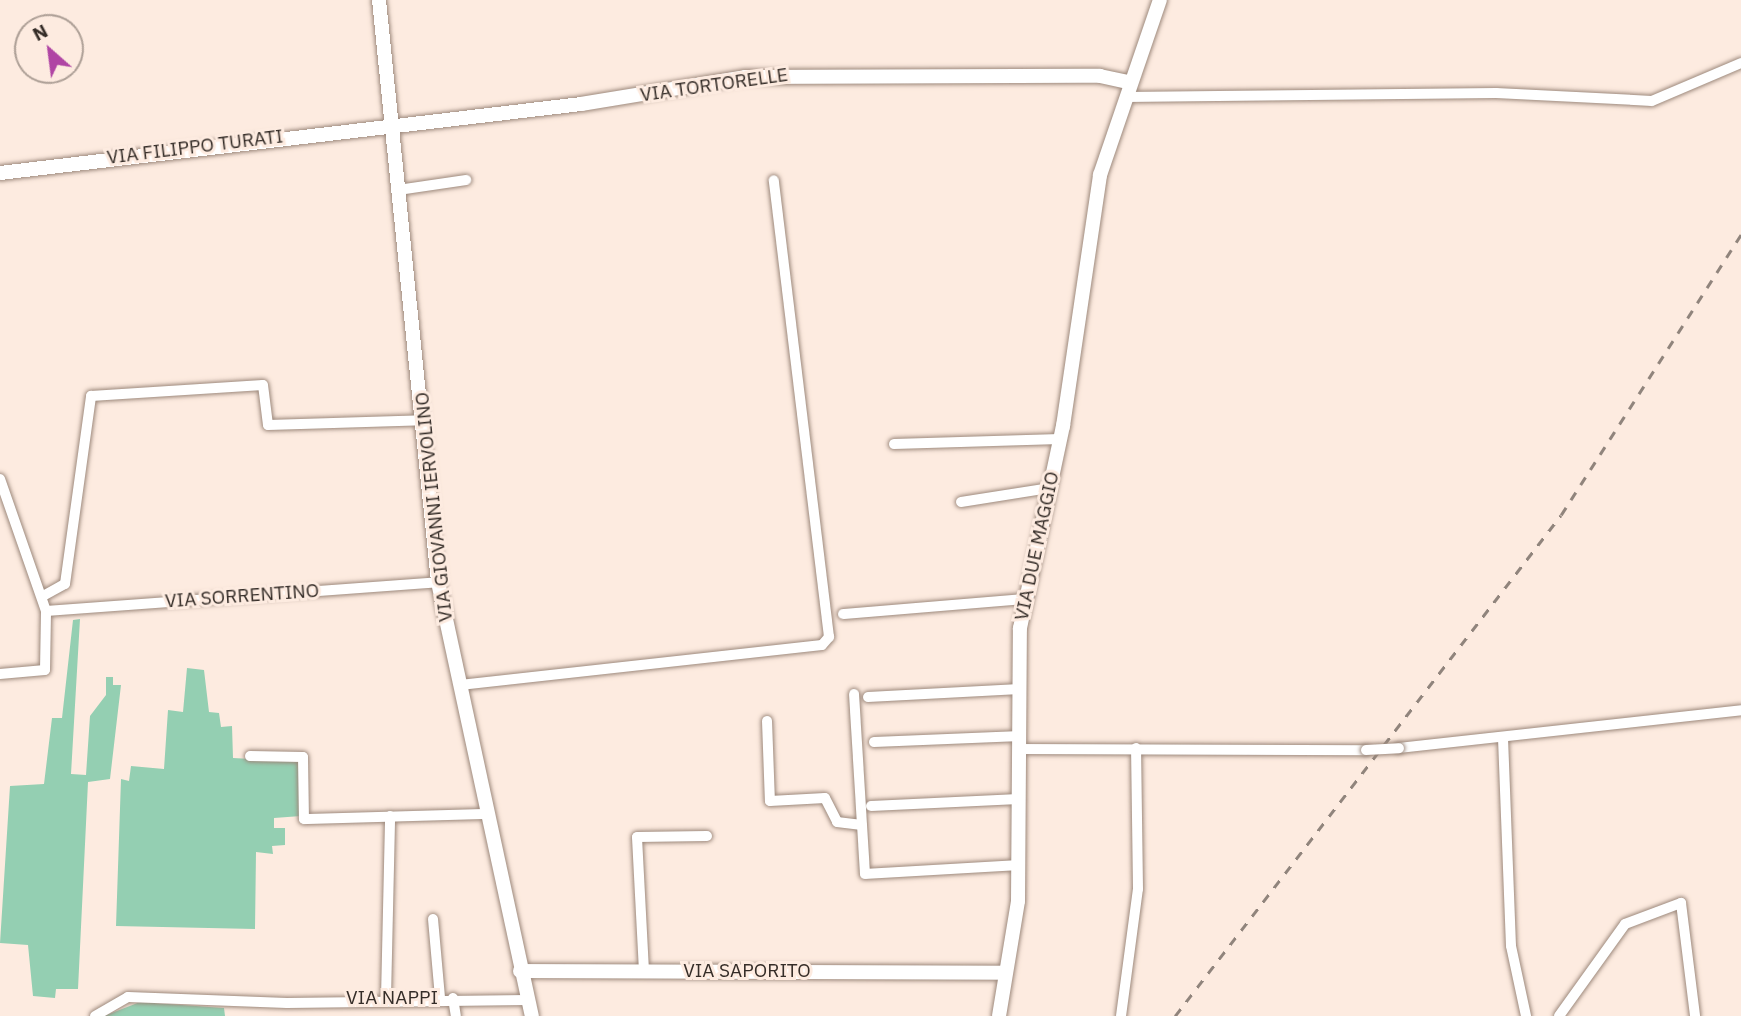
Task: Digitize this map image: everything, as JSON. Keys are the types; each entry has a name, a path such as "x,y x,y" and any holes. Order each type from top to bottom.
{"street":[{"name":"VIA GIOVANNI IERVOLINO","path":"379,0 424,420 438,582 520,971"},
{"name":"VIA DUE MAGGIO","path":"999,1016 1019,865 1020,689 1025,599 1060,439 1087,233 1128,82 1160,0"},
{"path":"1125,97 1496,93 1651,101 1741,63"},
{"name":"VIA TORTORELLE","path":"390,122 581,104 792,74 1081,76 1128,82"},
{"name":"VIA FILIPPO TURATI","path":"0,173 390,122"},
{"path":"398,190 466,180"},
{"path":"460,685 822,645 829,637 774,180"},
{"path":"43,596 65,584 91,396 263,385 268,425 424,420"},
{"path":"894,444 1060,439"},
{"path":"0,479 43,596 46,611 45,670 0,674"},
{"path":"961,502 1049,488"},
{"name":"VIA SORRENTINO","path":"46,611 438,582"},
{"path":"843,614 1025,599"},
{"path":"868,698 1020,689"},
{"path":"854,694 865,874 1019,865"},
{"path":"874,742 1021,742 1136,748 1366,750 1503,738 1741,710"},
{"path":"767,721 770,801 825,798 837,822 862,825"},
{"path":"1503,738 1511,946 1526,1016"},
{"path":"1121,1016 1138,888 1136,748"},
{"path":"250,756 303,757 304,819 487,814"},
{"path":"872,806 1019,799"},
{"path":"386,998 390,816"},
{"path":"644,971 637,837 707,836"},
{"path":"1559,1016 1625,925 1681,903 1695,1016"},
{"path":"433,919 440,998"},
{"path":"520,971 532,1016"},
{"name":"VIA SAPORITO","path":"520,971 1004,973"},
{"name":"VIA NAPPI","path":"95,1016 128,997 288,1003 386,998 527,1000"},
{"path":"453,998 456,1016"}],"green space":[{"path":"80,619 71,774 86,775 90,716 106,695 106,677 113,677 113,685 121,685 110,779 88,782 78,989 56,989 55,998 33,996 28,945 0,943 10,786 44,784 52,718 62,718 73,620"},
{"path":"187,668 204,670 209,712 219,713 221,727 232,726 233,758 300,762 301,816 274,818 274,828 285,828 285,845 272,846 273,854 256,852 255,929 116,926 121,779 129,781 131,766 164,769 168,710 183,712"},
{"path":"140,1002 224,1008 225,1016 104,1016"}],"railway":[{"path":"1175,1016 1561,515 1741,235"}]}
